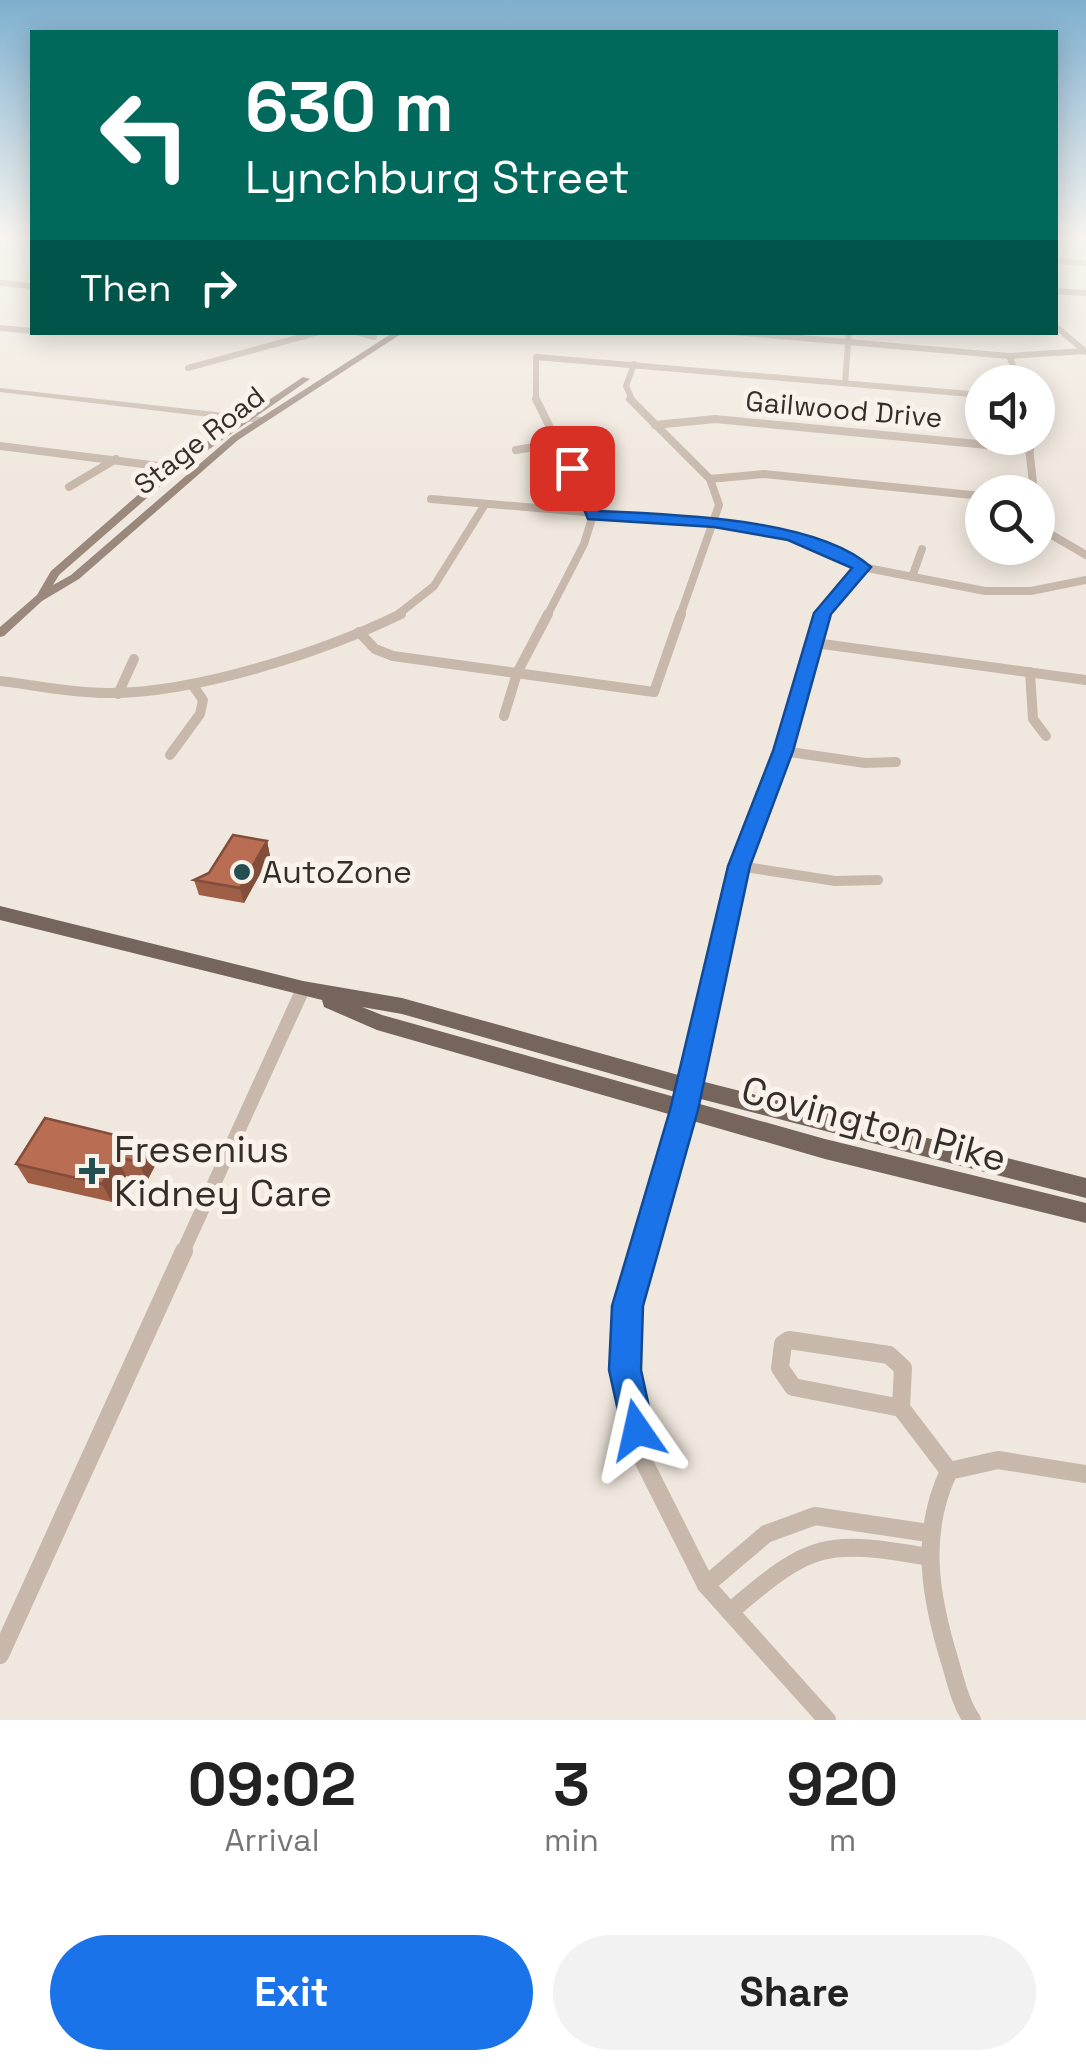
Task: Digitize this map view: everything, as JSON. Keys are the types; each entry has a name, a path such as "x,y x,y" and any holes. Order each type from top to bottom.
{"main road":[{"name":"Stage Road","path":"38,599 56,573 175,468 247,416 378,335"},
{"name":"Stage Road","path":"0,633 38,599 75,577 192,471 261,420 395,335"},
{"name":"Covington Pike","path":"0,913 303,989 402,1006 689,1087 1086,1188"},
{"name":"Covington Pike","path":"303,989 377,1022 684,1110 1086,1213"}],"street":[{"path":"0,328 30,331"},
{"path":"1058,328 1086,351"},
{"path":"188,368 204,360 308,335"},
{"path":"766,335 1009,356 1086,351"},
{"path":"845,382 849,335"},
{"path":"1009,356 1013,365"},
{"path":"504,716 517,674 584,544 593,515 536,407 536,357 965,393"},
{"path":"360,632 375,649 393,656 654,692 719,505 710,480 630,399 626,386 634,364"},
{"path":"0,390 261,420"},
{"name":"Gailwood Drive","path":"655,425 715,419 965,442"},
{"path":"516,450 558,444"},
{"path":"0,446 175,468"},
{"path":"69,487 116,460"},
{"path":"710,480 764,474 965,494"},
{"path":"431,499 714,522 792,536 862,567 940,585 1031,591 1086,580"},
{"path":"0,681 118,694 192,684 360,632 397,618 425,597 484,506"},
{"path":"1055,537 1086,555"},
{"path":"912,578 922,550"},
{"path":"826,1720 706,1585 643,1460 625,1370 627,1306 684,1110 739,866 783,751 823,613 862,567"},
{"path":"815,644 1086,680"},
{"path":"118,694 134,659"},
{"path":"1030,672 1033,719 1046,736"},
{"path":"170,754 200,714 203,700 192,684"},
{"path":"783,751 865,763 896,762"},
{"path":"739,866 836,881 878,880"},
{"path":"0,1654 303,989"},
{"path":"901,1408 793,1388 780,1368 782,1344 789,1340 889,1355 903,1368 901,1408 949,1471"},
{"path":"972,1720 939,1629 928,1533 935,1495 949,1471 998,1460 1086,1474"},
{"path":"706,1585 766,1534 814,1516 928,1533"},
{"path":"731,1611 792,1557 812,1547 850,1543 929,1557"}],"building":[{"path":"233,835 267,841 240,888 194,880 209,873"},
{"path":"45,1118 148,1143 138,1162 117,1157 102,1184 16,1164"}],"place":[{"name":"AutoZone","path":"242,872"},
{"name":"Fresenius Kidney Care","path":"92,1171"}],"route":[{"path":"572,468 593,515 714,522 792,536 862,567 836,593 823,613 783,751 739,866 684,1110 627,1306 625,1370 637,1430"}]}
